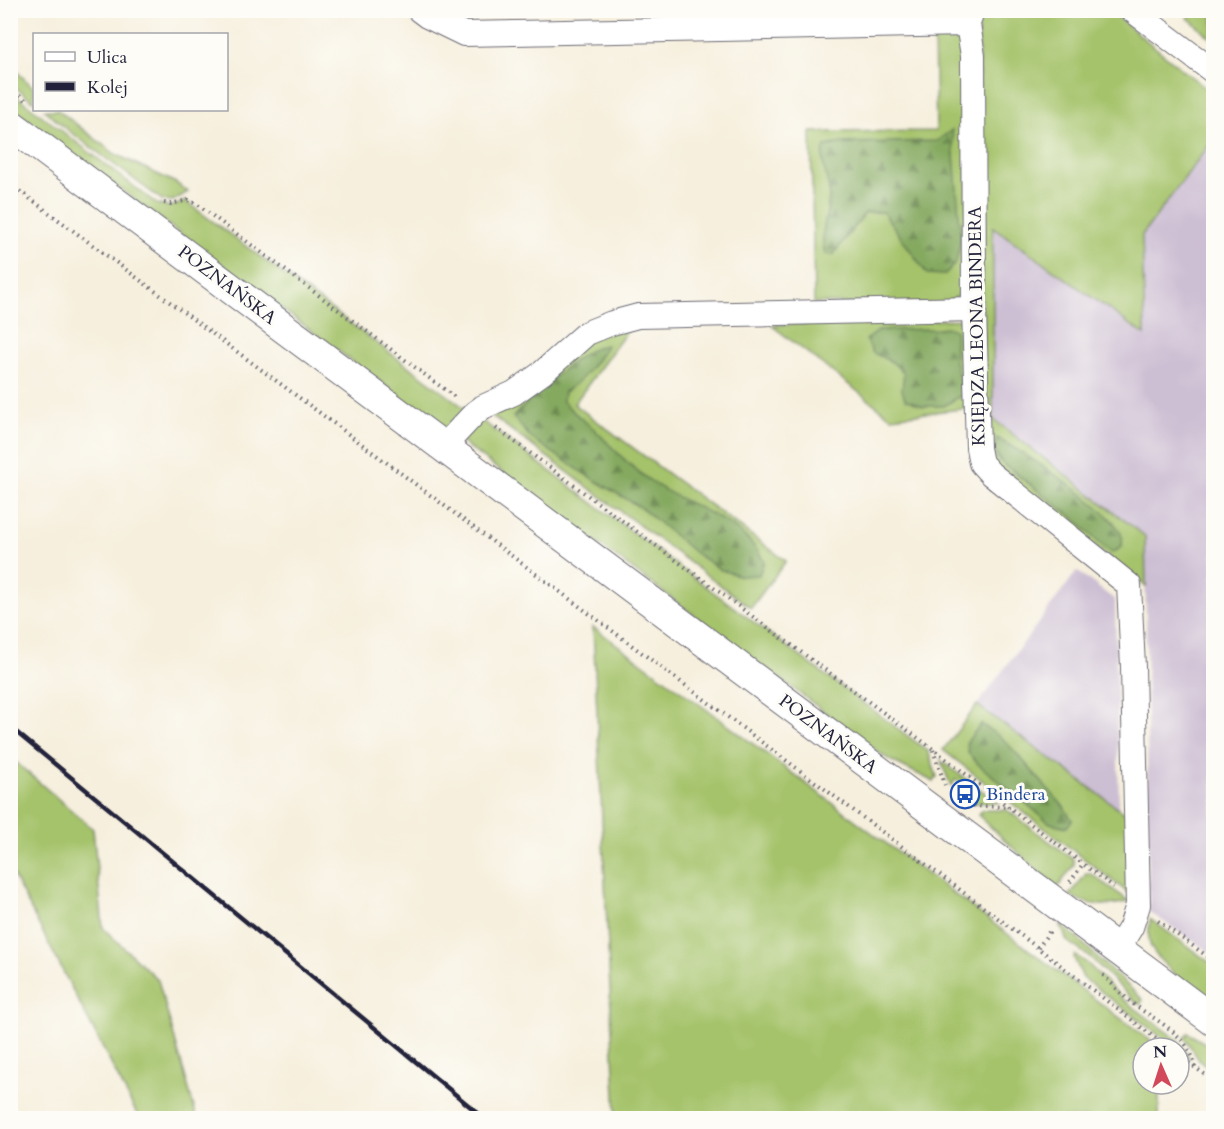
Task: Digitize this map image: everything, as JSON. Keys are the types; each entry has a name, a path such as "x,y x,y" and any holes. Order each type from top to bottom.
{"main road":[{"name":"POZNAŃSKA","path":"10,124 443,447 1107,959 1214,1021"}],"street":[{"path":"420,10 427,16 464,34 970,17"},
{"path":"1132,10 1214,72"},
{"name":"KSIĘDZA LEONA BINDERA","path":"970,17 974,56 974,309 978,448 981,463 991,474 1129,585 1138,905 1131,927 1107,959"},
{"path":"443,447 476,413 514,393 542,373 587,333 638,316 974,309"}],"path":[{"path":"10,88 33,105"},
{"path":"10,184 328,418 1152,1036"},
{"path":"162,203 170,204 189,200 198,205 476,413 933,749 1083,864"},
{"path":"933,749 944,785 954,792"},
{"path":"973,806 1010,807"},
{"path":"1048,932 1057,938"},
{"path":"1107,959 1127,999 1182,1039 1194,1059 1195,1068"},
{"path":"1191,1065 1214,1081"}],"shaded area":[{"path":"1213,140 1213,954 1149,912 1145,536 993,419 993,226 1145,335 1142,235"},
{"path":"1077,571 1115,600 1119,811 977,705"}],"green space":[{"path":"1194,10 1213,11 1213,40 1188,18"},
{"path":"978,11 1110,11 1213,94 1213,140 1142,235 1145,335 993,227 993,419 1145,536 1146,587 994,467 984,447"},
{"path":"934,38 959,39 965,51 970,281 959,296 938,305 814,303 811,132 936,131"},
{"path":"11,66 33,87 33,101 11,84"},
{"path":"10,91 33,111 36,111 157,204 171,206 185,201 928,751 937,777 934,782 888,759 11,108"},
{"path":"45,111 59,111 115,154 176,183 188,192 173,201 162,200"},
{"path":"952,130 961,239 956,263 944,275 927,274 883,212 865,213 833,255 825,254 823,231 829,192 823,163 825,146 842,143 937,141"},
{"path":"967,319 970,408 891,417 771,325"},
{"path":"630,327 574,404 786,561 751,608 488,413 599,332"},
{"path":"946,327 955,330 955,360 962,395 944,406 923,406 905,399 902,390 904,373 892,362 873,353 866,340 880,330"},
{"path":"607,345 583,377 564,392 563,401 644,476 667,491 728,523 741,533 764,561 759,575 741,576 721,570 695,553 643,509 531,438 513,417 571,363 596,348"},
{"path":"997,438 1086,497 1116,525 1122,537 1122,547 1112,553 1077,521 998,460 994,450"},
{"path":"593,627 1144,1036 1131,1036 1131,1096 1159,1096 1159,1118 616,1118"},
{"path":"977,705 1130,817 1131,895 943,750"},
{"path":"981,724 1003,739 1063,806 1072,820 1067,827 1050,823 979,765 968,753 967,742"},
{"path":"11,758 93,829 103,928 158,980 197,1118 139,1118 11,871"},
{"path":"941,761 999,803 974,803 961,793 966,787 956,779 951,786"},
{"path":"982,810 1007,810 1073,859 1074,865 1058,887 1043,876 978,815"},
{"path":"1090,873 1129,901 1099,905 1084,902 1070,895 1086,874"},
{"path":"1150,919 1213,965 1213,1003 1179,978 1156,955 1149,940"},
{"path":"1060,924 1143,1000 1140,1005 1091,958 1067,941"},
{"path":"1075,955 1087,963 1124,1000 1172,1036 1160,1036 1083,978 1074,958"},
{"path":"1188,1033 1213,1048 1213,1071 1199,1060 1191,1048 1191,1036 1185,1036"}],"railway":[{"path":"10,727 484,1118"}],"place":[{"name":"Bindera","path":"965,794"}]}
